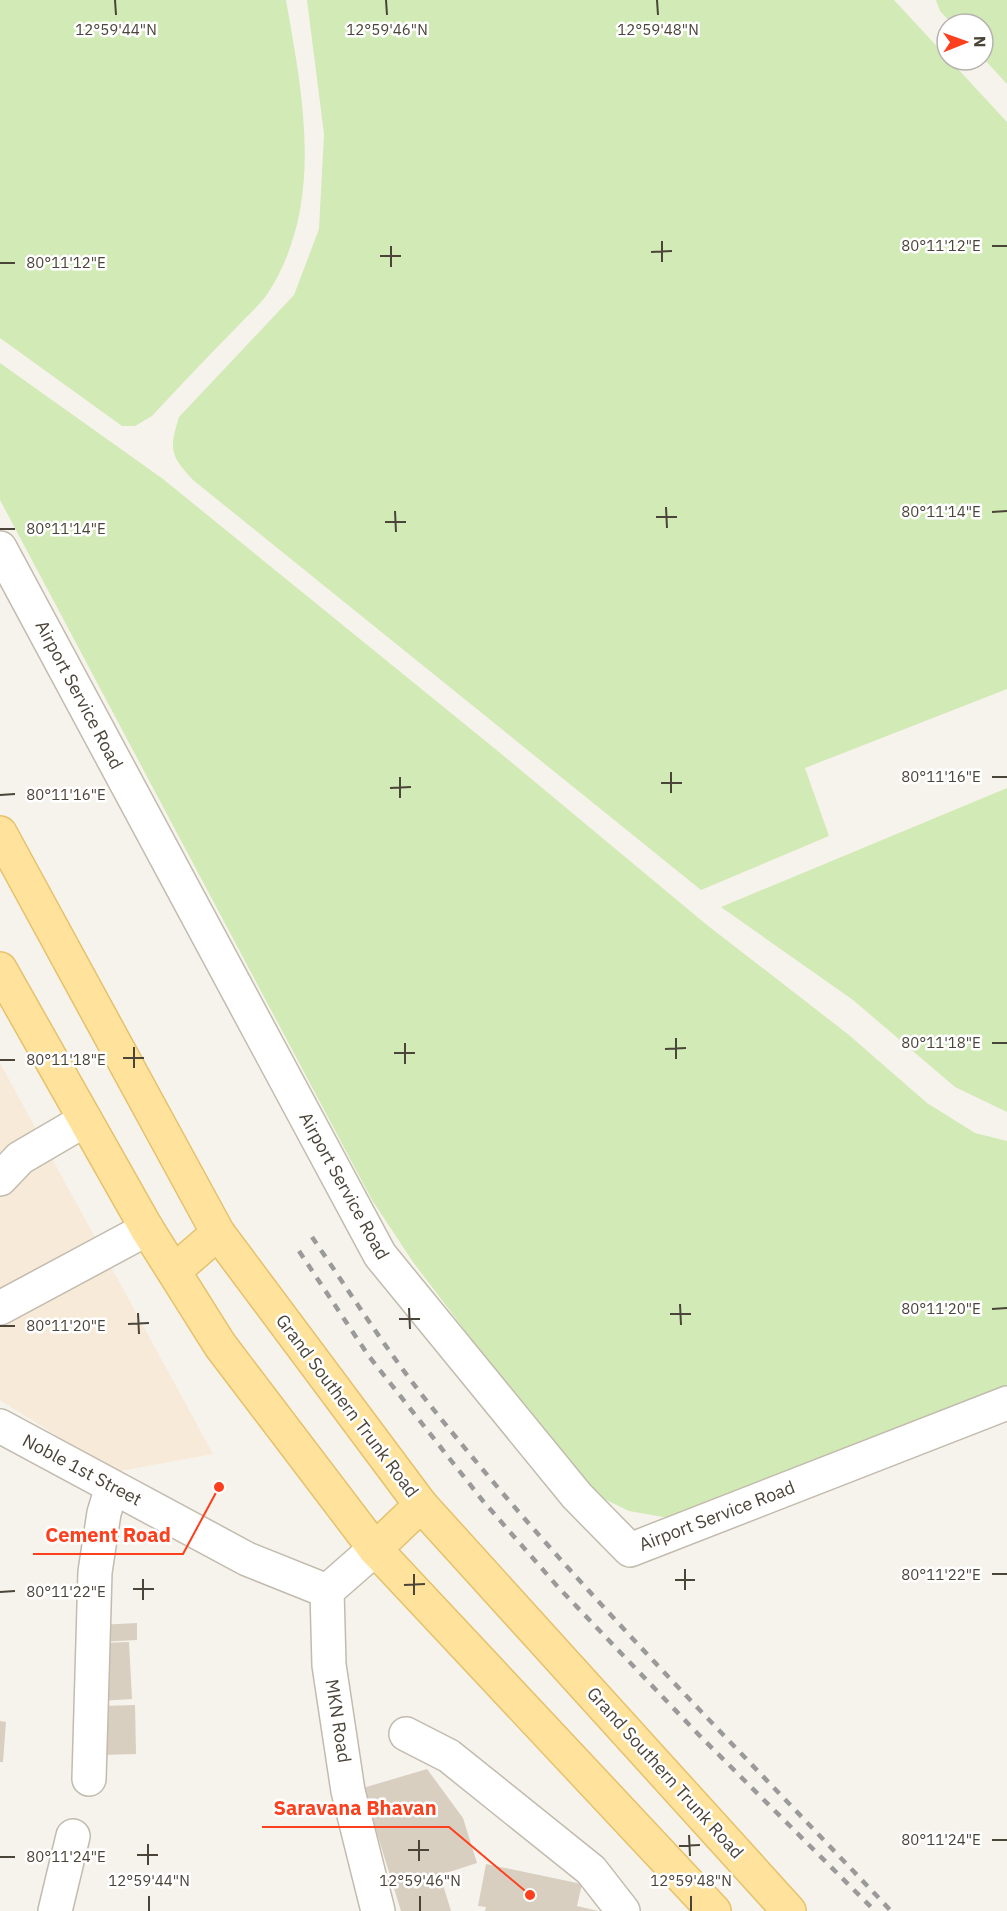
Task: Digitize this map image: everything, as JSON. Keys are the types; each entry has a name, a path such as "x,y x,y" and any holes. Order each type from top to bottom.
{"main road":[{"name":"Grand Southern Trunk Road","path":"0,833 218,1233 421,1505 789,1911"},
{"path":"0,969 147,1229 220,1345 375,1549 714,1911"},
{"path":"174,1271 218,1233"},
{"path":"375,1549 421,1505"}],"street":[{"name":"Airport Service Road","path":"0,548 380,1255 577,1496 630,1550 1007,1403"},
{"path":"0,1179 20,1158 86,1120"},
{"path":"0,1308 147,1229"},
{"name":"Noble 1st Street","path":"0,1426 247,1560 327,1591"},
{"path":"89,1779 95,1572 104,1513 112,1487"},
{"path":"327,1591 375,1549"},
{"name":"MKN Road","path":"327,1591 329,1665 348,1791 378,1911"},
{"path":"406,1734 449,1756 591,1870 623,1911"},
{"path":"55,1911 73,1836"}],"shaded area":[{"path":"0,1063 213,1454 115,1472 0,1400"}],"green space":[{"path":"0,0 286,0 303,112 305,150 303,187 297,223 286,259 268,293 260,303 152,416 135,426 122,426 0,338"},
{"path":"307,0 894,0 935,44 935,72 961,72 1007,122 1007,689 805,768 829,836 701,890 193,480 174,452 174,437 179,417 294,295 319,229 324,134"},
{"path":"936,0 1007,0 1007,84 995,71 995,12 940,11"},
{"path":"0,363 163,479 499,752 707,925 849,1035 927,1103 975,1133 1007,1141 1007,1385 693,1514 669,1518 629,1511 596,1495 565,1462 413,1262 372,1200 0,500"},
{"path":"1007,788 1007,1112 955,1087 853,1000 721,907"}],"building":[{"path":"137,1623 137,1640 99,1642 98,1625"},
{"path":"129,1642 132,1699 101,1701 99,1643"},
{"path":"135,1705 136,1754 102,1755 102,1706"},
{"path":"0,1721 6,1722 3,1762 0,1762"},
{"path":"427,1769 463,1818 477,1863 440,1875 451,1911 401,1911 363,1788"},
{"path":"486,1864 582,1884 577,1906 598,1911 485,1911 486,1907 478,1906"}],"railway":[{"path":"312,1237 405,1372 491,1480 603,1606 891,1911"},
{"path":"299,1251 368,1355 483,1501 558,1587 699,1735 875,1911"}],"place":[{"name":"Cement Road","path":"219,1487"},
{"name":"Saravana Bhavan","path":"530,1895"}]}
